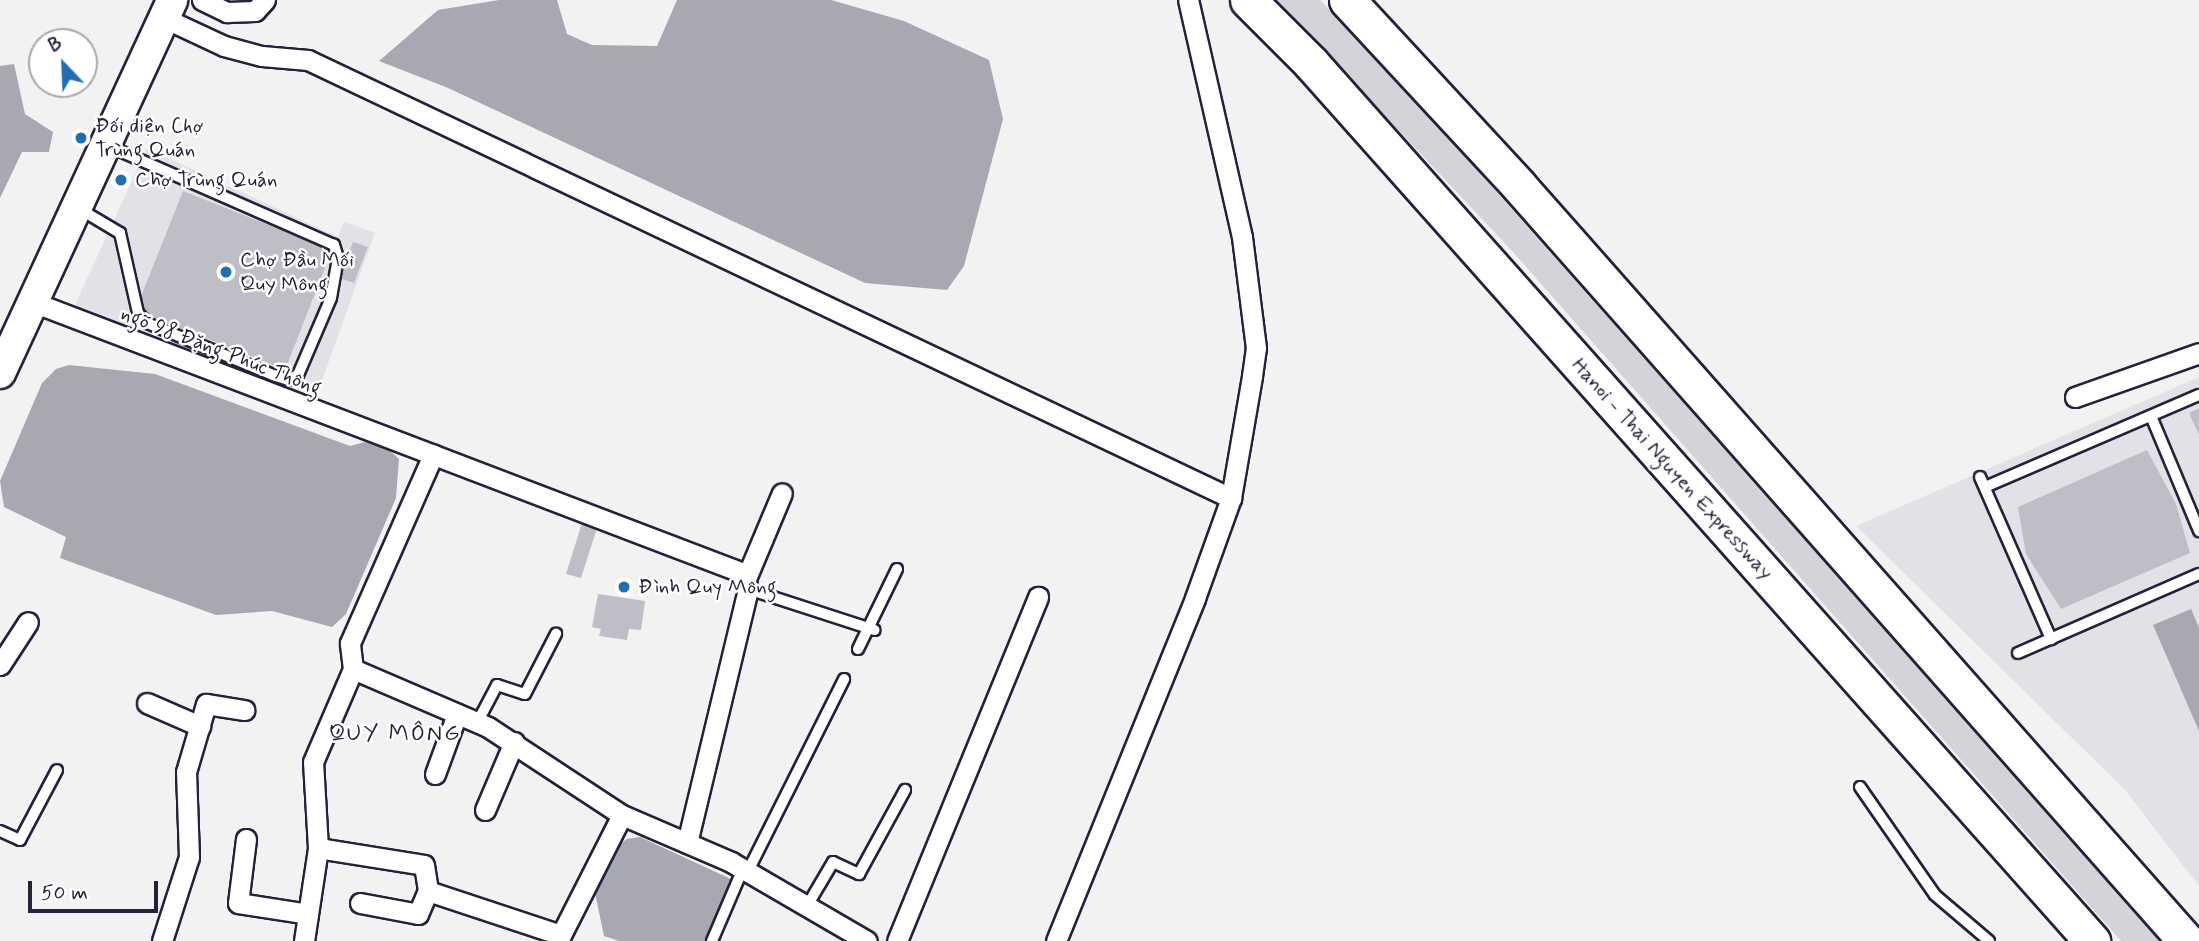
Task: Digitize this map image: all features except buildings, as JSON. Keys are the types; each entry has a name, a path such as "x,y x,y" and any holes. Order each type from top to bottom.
{"highway":[{"name":"Hanoi - Thai Nguyen Expressway","path":"1248,0 1328,82 2092,941"},
{"path":"1347,0 1519,186 2186,941"}],"main road":[{"path":"0,373 168,5"}],"street":[{"path":"202,0 226,12 256,11 265,0"},
{"path":"1056,941 1195,598 1231,498 1256,348 1233,190 1213,120 1188,0"},
{"path":"168,5 224,46 262,57 307,60 1231,498"},
{"name":"ngõ 98 Đặng Phúc Thông","path":"33,302 729,566 743,573 747,585"},
{"path":"2075,397 2199,353"},
{"path":"304,941 318,848 313,762 354,669 350,643 433,455"},
{"path":"687,843 747,585 782,493"},
{"path":"897,941 1038,597"},
{"path":"0,665 28,622"},
{"path":"354,669 514,742 622,815 687,843 744,872 807,907 845,935 867,941"},
{"path":"147,703 200,726"},
{"path":"162,941 189,857 186,772 206,704 245,710"},
{"path":"435,774 457,714"},
{"path":"485,810 514,742"},
{"path":"429,891 560,938 622,815"},
{"path":"246,839 238,903 308,914"},
{"path":"318,848 424,864 429,891 418,914 360,903"}],"lane":[{"path":"76,208 120,233 138,313 147,323 273,375 288,380 298,375 331,298 338,258 334,245 106,144"},
{"path":"1985,487 2199,395"},
{"path":"2151,416 2199,531"},
{"path":"1980,477 2051,639"},
{"path":"858,649 870,630 897,569"},
{"path":"2018,653 2199,574"},
{"path":"747,585 870,630"},
{"path":"477,723 497,685 525,694 556,634"},
{"path":"712,941 744,872 844,679"},
{"path":"0,831 20,839 57,770"},
{"path":"1860,787 1935,895 1989,941"},
{"path":"807,907 834,862 859,874 905,790"}],"shaded area":[{"path":"499,0 557,0 567,34 592,45 657,46 677,0 831,0 904,21 989,60 1003,119 964,266 947,290 865,283 448,88 379,61 438,10"},
{"path":"1276,0 1320,0 1405,89 2161,941 2121,941 1513,252"},
{"path":"14,64 25,114 53,132 49,152 22,152 0,198 0,66"},
{"name":"Chợ Đầu Mối Quy Mông","path":"147,148 338,237 344,221 375,233 321,383 294,395 74,307"},
{"path":"69,365 155,374 350,446 365,442 388,449 399,459 396,498 346,614 332,627 272,611 216,615 60,558 66,537 4,507 0,481 42,383 56,369"},
{"path":"2199,377 2199,886 2125,790 1856,526"},
{"path":"2191,609 2199,628 2199,731 2153,625"},
{"path":"640,837 731,879 712,941 619,941 604,936 595,893 610,851 627,839"}],"place":[{"name":"Đối diện Chợ Trùng Quán","path":"81,138"},
{"name":"Chợ Trùng Quán","path":"121,180"},
{"name":"Chợ Đầu Mối Quy Mông","path":"226,272"},
{"name":"Đình Quy Mông","path":"624,587"}],"district":[{"name":"QUY MÔNG","path":"395,734"}]}
